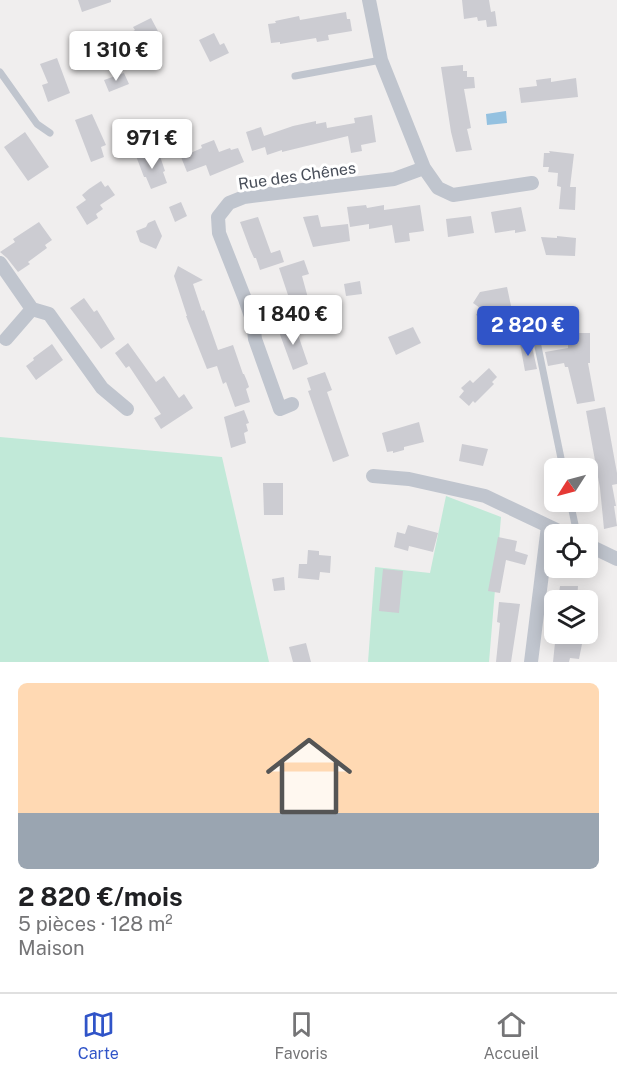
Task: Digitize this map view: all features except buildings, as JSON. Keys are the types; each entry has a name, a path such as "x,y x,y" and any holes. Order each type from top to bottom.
{"street":[{"path":"369,0 381,60 424,168 438,188 453,195 532,183"},
{"name":"Rue des Chênes","path":"292,404 280,410 255,339 253,322 219,233 218,217 229,203 244,197 394,179 424,168"},
{"path":"0,263 32,309 49,314 102,388 127,409"},
{"path":"6,339 32,309"},
{"path":"373,476 409,479 485,496 544,524"},
{"path":"598,550 617,559"},
{"path":"531,662 544,558"}],"lane":[{"path":"295,76 381,60"},
{"path":"0,72 37,124 50,133"},
{"path":"535,332 561,458"}],"green space":[{"path":"0,437 222,457 269,662 0,662"},
{"path":"446,496 501,517 489,662 368,662 375,567 430,573"}],"water":[{"path":"506,111 507,123 487,125 486,114"}]}
